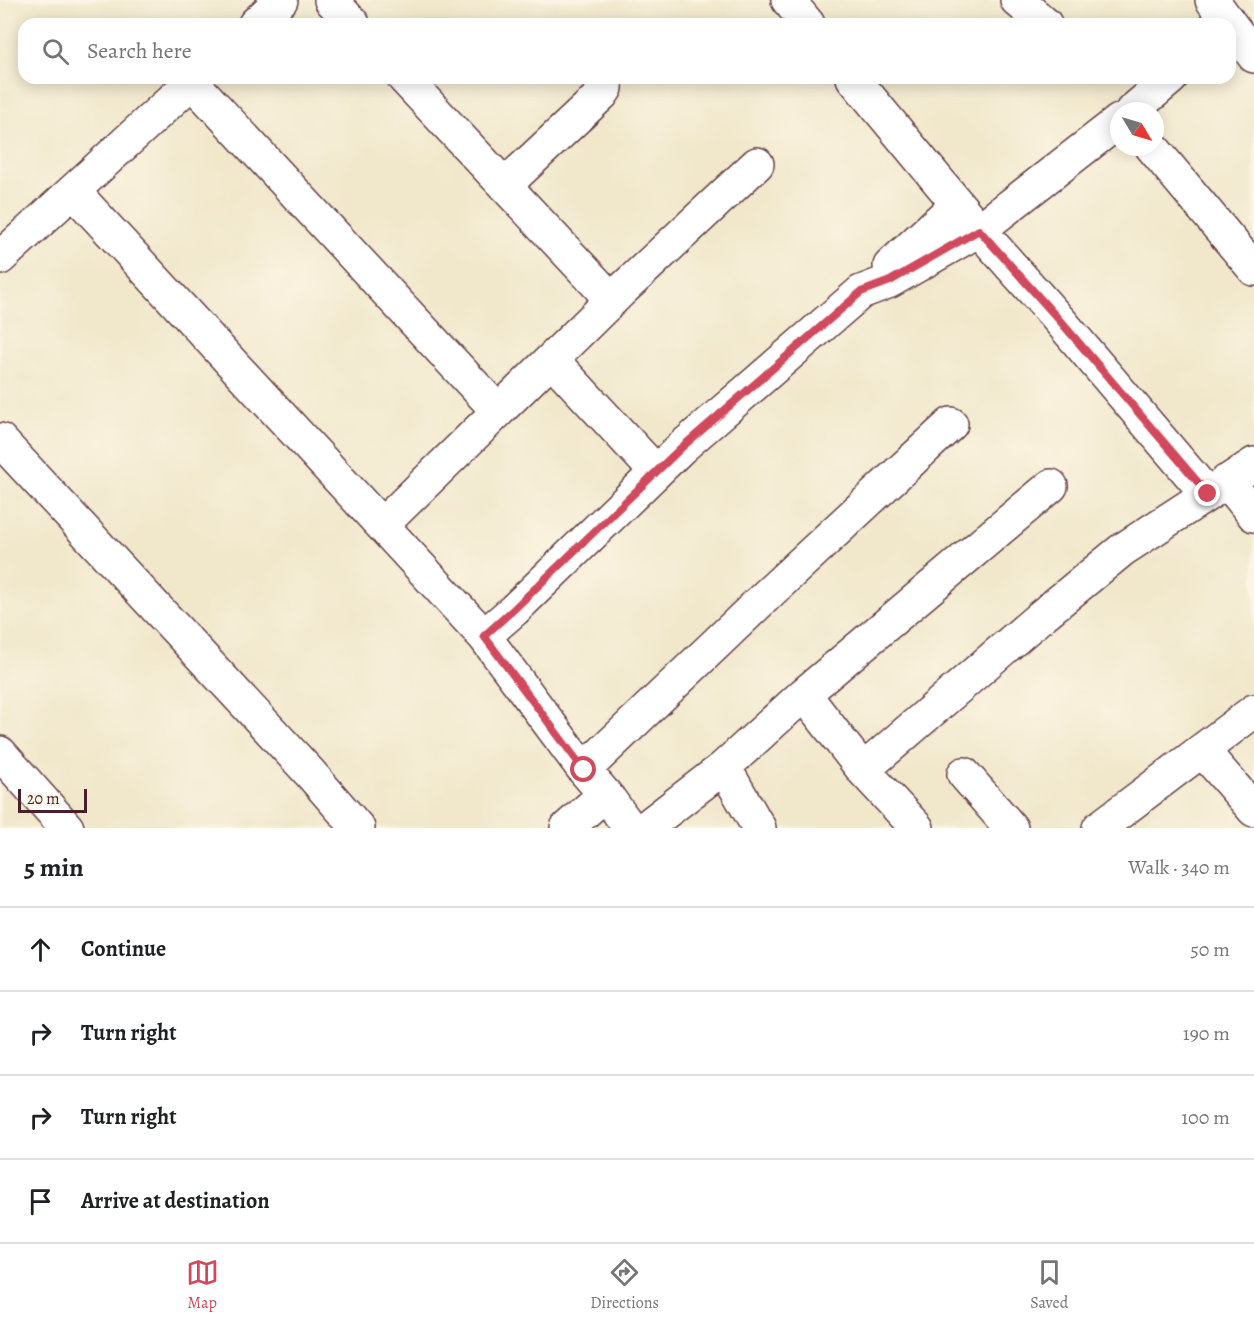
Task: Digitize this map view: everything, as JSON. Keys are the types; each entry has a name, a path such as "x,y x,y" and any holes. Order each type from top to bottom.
{"street":[{"path":"262,18 281,0"},
{"path":"331,0 348,18"},
{"path":"788,0 803,18"},
{"path":"1017,0 1037,18"},
{"path":"1212,0 1225,18"},
{"path":"1236,33 1254,56"},
{"path":"0,258 190,84"},
{"path":"198,84 498,411"},
{"path":"410,84 612,300"},
{"path":"505,185 602,94 606,88 604,84"},
{"path":"858,84 979,230 1075,339 1217,488 1254,515"},
{"path":"1143,102 1164,84"},
{"path":"861,292 890,281 979,230 1110,128"},
{"path":"1160,156 1254,269"},
{"path":"382,525 612,300 757,164"},
{"path":"74,190 484,636 630,828"},
{"path":"484,636 681,448 861,292 957,204"},
{"path":"552,360 656,472"},
{"path":"567,828 594,782 768,594 951,424"},
{"path":"0,440 310,773 358,828"},
{"path":"863,770 1039,618 1122,550 1254,464"},
{"path":"645,828 724,767 804,694 1052,486"},
{"path":"804,694 863,770 917,828"},
{"path":"1119,822 1202,750 1254,711"},
{"path":"1202,750 1254,810"},
{"path":"0,753 67,828"},
{"path":"724,767 759,828"},
{"path":"964,774 1011,828"}],"route":[{"path":"584,770 484,636 681,448 861,292 890,281 979,230 1208,494"}]}
